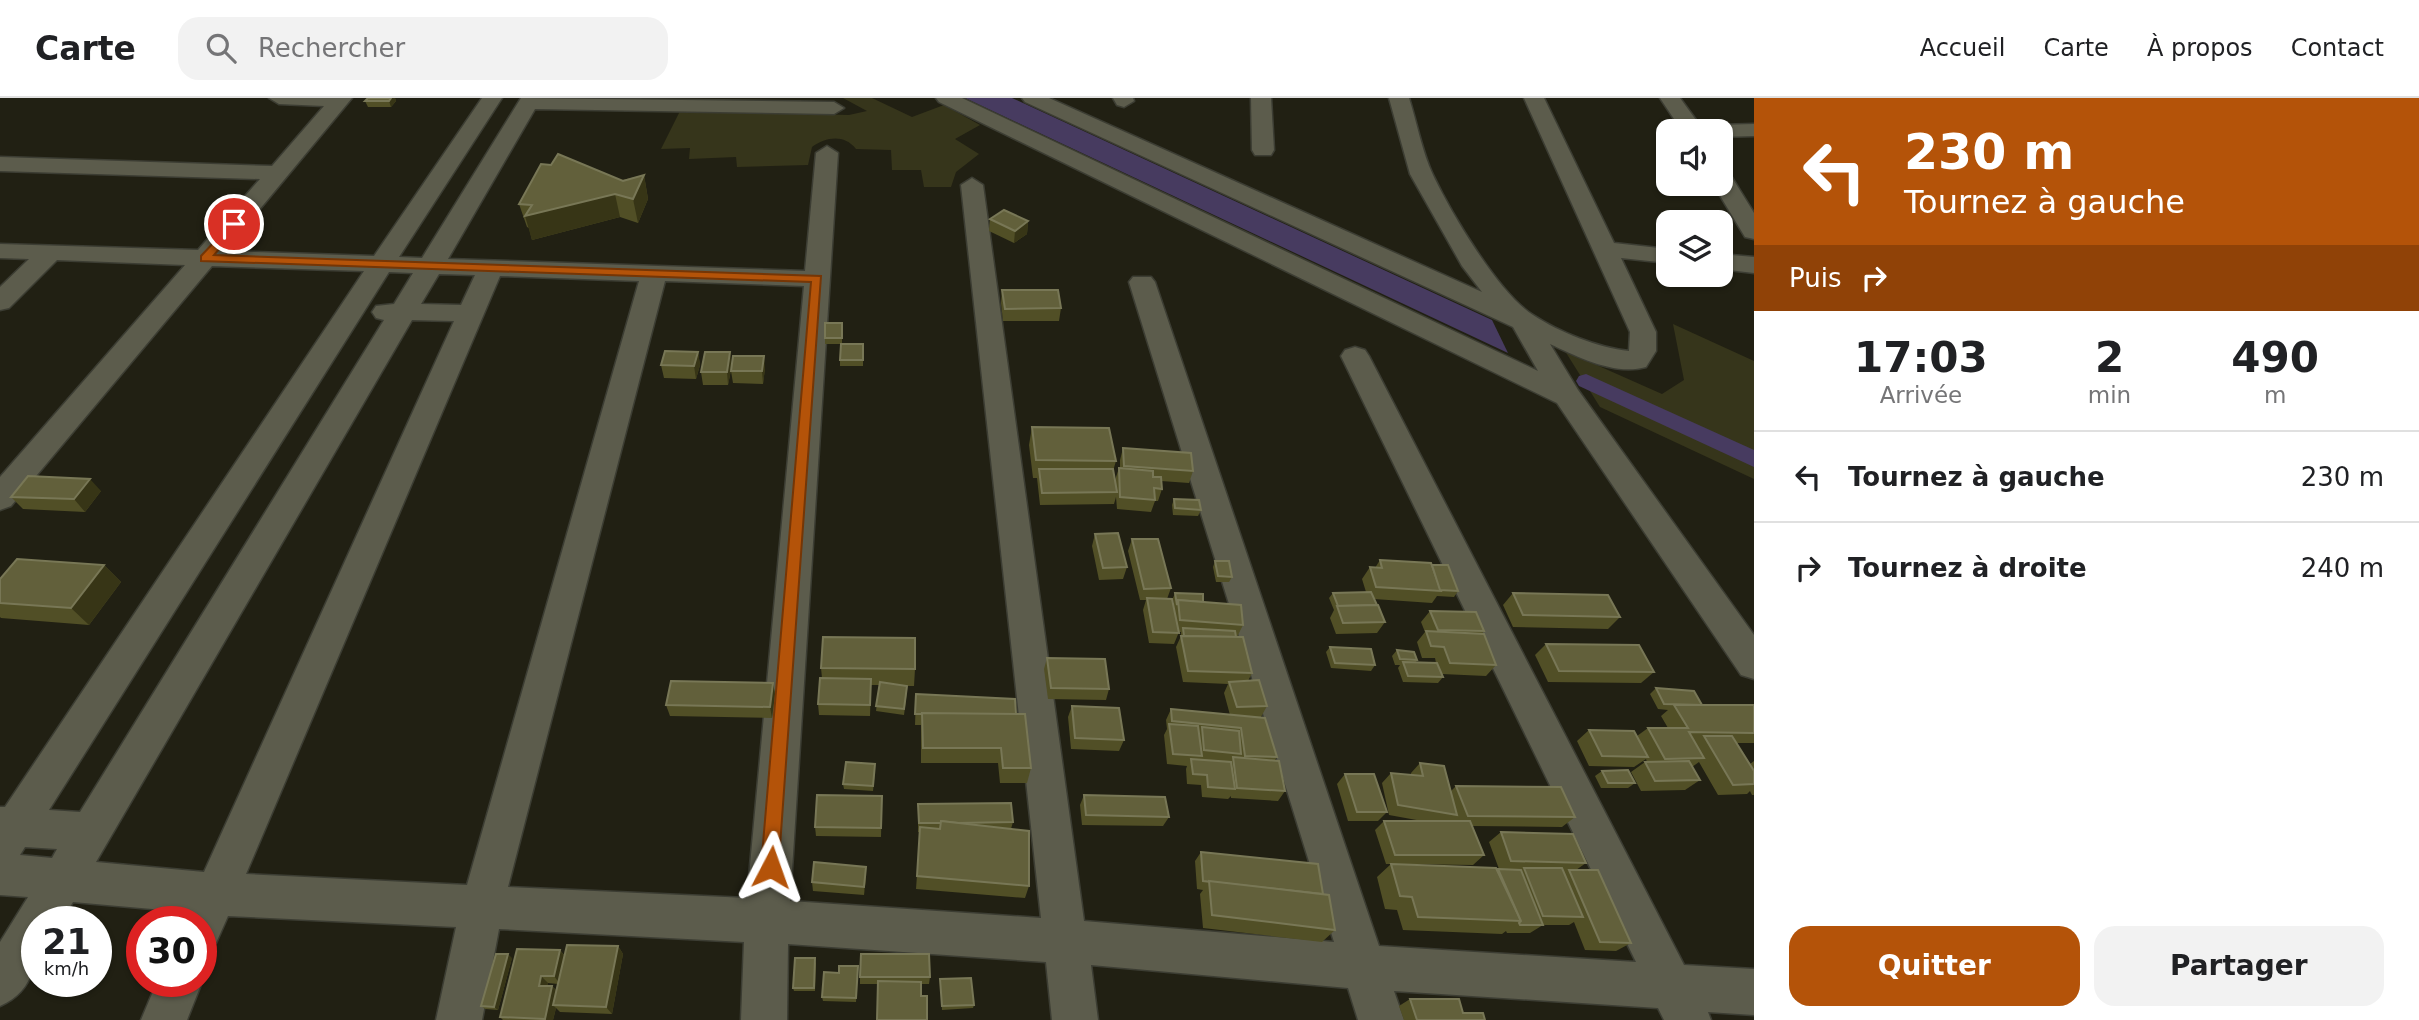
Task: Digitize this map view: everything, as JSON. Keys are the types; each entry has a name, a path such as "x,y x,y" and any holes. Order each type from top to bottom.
{"street":[{"path":"279,98 341,99"},
{"path":"5,835 492,98"},
{"path":"946,98 1567,397"},
{"path":"1032,98 1523,321 1599,353 1619,360 1636,361 1642,355 1645,344 1643,332 1534,98"},
{"path":"1261,98 1263,150"},
{"path":"1399,98 1422,174 1475,266 1501,300 1523,321 1567,397 1754,664"},
{"path":"1670,98 1685,119"},
{"path":"0,498 341,99"},
{"path":"47,906 530,100 663,101 834,108"},
{"path":"1733,131 1754,130"},
{"path":"764,1020 767,921 827,153"},
{"path":"0,164 278,173"},
{"path":"972,185 1063,941 1075,1020"},
{"path":"1733,185 1754,190"},
{"path":"1732,196 1754,232"},
{"path":"1605,249 1656,255"},
{"path":"0,251 817,279"},
{"path":"0,302 50,253"},
{"path":"1733,263 1754,265"},
{"path":"210,906 491,267"},
{"path":"458,1020 482,906 654,273"},
{"path":"1142,282 1381,1020"},
{"path":"351,311 470,313"},
{"path":"1355,355 1679,1003"},
{"path":"5,835 91,832"},
{"path":"0,874 64,878 186,906"},
{"path":"217,911 482,906 767,921 1063,941 1363,967 1679,1003 1754,992"},
{"path":"0,983 21,949"},
{"path":"164,1020 174,997"}],"shaded area":[{"path":"843,98 872,98 912,117 944,105 980,125 955,139 979,154 956,172 951,187 924,187 921,170 892,170 891,150 856,149 840,139 829,139 812,147 808,165 737,167 736,157 689,159 690,148 661,149 680,111 849,115 867,111"},
{"path":"965,98 1012,98 1492,320 1508,353"},
{"path":"1673,324 1754,361 1754,479 1600,407 1565,351 1662,394 1684,380"}],"building":[{"path":"368,98 391,98 389,101 365,101"},
{"path":"558,154 623,181 644,175 633,199 615,194 525,216 532,205 519,204 541,164 551,165"},
{"path":"1004,210 1028,221 1015,231 990,219"},
{"path":"1002,290 1058,290 1061,308 1005,309"},
{"path":"825,323 842,323 842,338 825,338"},
{"path":"841,344 863,344 863,360 840,360"},
{"path":"665,351 698,352 694,366 661,365"},
{"path":"705,352 730,352 727,372 701,372"},
{"path":"733,356 764,356 762,371 731,371"},
{"path":"1032,427 1109,428 1116,461 1036,460"},
{"path":"1123,448 1191,453 1193,471 1124,466"},
{"path":"1119,468 1153,471 1153,477 1161,477 1162,489 1154,488 1155,500 1120,497"},
{"path":"1039,469 1113,469 1117,492 1042,493"},
{"path":"28,476 90,479 74,499 11,497"},
{"path":"1174,499 1199,500 1201,510 1175,508"},
{"path":"1118,533 1127,567 1103,568 1095,534"},
{"path":"1132,539 1158,539 1171,588 1144,589"},
{"path":"17,559 104,565 71,608 0,603 0,579"},
{"path":"1380,560 1431,563 1441,591 1376,587 1370,567 1382,568"},
{"path":"1215,561 1229,561 1232,577 1218,576"},
{"path":"1432,565 1448,565 1458,591 1440,590"},
{"path":"1371,592 1377,605 1338,606 1333,593"},
{"path":"1175,593 1203,594 1203,602 1178,600 1177,605"},
{"path":"1513,593 1608,595 1620,617 1523,615"},
{"path":"1147,598 1172,599 1179,633 1153,632"},
{"path":"1178,600 1241,605 1243,625 1180,620"},
{"path":"1378,605 1385,622 1343,623 1337,606"},
{"path":"1430,611 1476,612 1484,631 1438,630"},
{"path":"1183,628 1235,631 1236,637 1184,636"},
{"path":"1426,631 1484,634 1496,665 1450,663 1444,647 1431,646"},
{"path":"1181,636 1243,637 1252,673 1188,671"},
{"path":"823,637 915,638 915,669 821,668"},
{"path":"1546,644 1639,645 1654,672 1559,671"},
{"path":"1330,647 1371,649 1375,665 1335,663"},
{"path":"1397,650 1414,652 1417,660 1400,659"},
{"path":"1047,658 1105,659 1109,689 1051,688"},
{"path":"1403,662 1437,663 1443,677 1408,676"},
{"path":"820,678 871,679 870,705 818,704"},
{"path":"1259,680 1267,706 1237,707 1229,682"},
{"path":"671,681 773,683 770,707 666,705"},
{"path":"880,682 907,686 904,709 876,706"},
{"path":"1656,688 1694,691 1702,705 1664,704"},
{"path":"916,694 1015,699 1016,714 915,714"},
{"path":"1674,705 1754,705 1754,733 1689,732 1704,758 1665,759 1648,728 1688,728"},
{"path":"1072,706 1119,708 1124,740 1075,738"},
{"path":"1171,709 1265,718 1277,757 1245,756 1241,728 1172,721"},
{"path":"922,713 1025,714 1031,768 1003,768 1001,748 923,748"},
{"path":"1169,724 1198,726 1202,756 1173,754"},
{"path":"1202,727 1239,731 1241,754 1204,750"},
{"path":"1589,730 1634,731 1648,757 1602,756"},
{"path":"1704,736 1732,736 1754,771 1754,784 1733,785"},
{"path":"1233,757 1279,761 1285,791 1237,788"},
{"path":"1191,759 1231,762 1235,789 1208,787 1207,775 1193,774"},
{"path":"1689,761 1700,780 1655,781 1645,762"},
{"path":"846,762 875,764 873,786 843,784"},
{"path":"1420,763 1444,766 1457,815 1398,805 1391,773 1423,776"},
{"path":"1628,770 1635,783 1608,783 1602,771"},
{"path":"1345,774 1374,774 1387,812 1357,812"},
{"path":"1456,786 1561,787 1575,817 1468,816"},
{"path":"817,795 882,796 881,828 815,827"},
{"path":"1084,795 1165,797 1169,817 1086,815"},
{"path":"1011,803 1013,822 919,823 918,804"},
{"path":"941,821 1029,831 1029,886 917,876 920,827 940,829"},
{"path":"1384,821 1470,821 1484,855 1395,855"},
{"path":"1501,832 1573,834 1586,863 1511,861"},
{"path":"1201,852 1318,864 1323,894 1203,881"},
{"path":"814,862 866,867 864,887 812,882"},
{"path":"1391,864 1496,868 1521,921 1418,917 1412,897 1400,896"},
{"path":"1524,868 1562,868 1583,917 1543,916"},
{"path":"1498,869 1521,870 1543,925 1520,925 1521,921"},
{"path":"1569,870 1598,870 1631,943 1600,942"},
{"path":"1209,881 1329,895 1335,930 1212,915"},
{"path":"567,945 618,946 606,1007 553,1005"},
{"path":"517,949 560,950 554,976 541,976 539,986 552,986 545,1019 500,1017"},
{"path":"496,954 508,954 494,1007 481,1006"},
{"path":"861,954 929,954 930,977 860,977"},
{"path":"795,958 815,958 814,988 793,988"},
{"path":"839,966 858,966 856,998 822,997 824,972 839,973"},
{"path":"971,978 974,1005 942,1006 940,979"},
{"path":"878,981 921,982 921,996 927,996 927,1020 877,1020"},
{"path":"1410,999 1459,999 1463,1013 1483,1013 1485,1020 1417,1020"}],"waterway":[{"path":"1586,381 1754,459"}],"route":[{"path":"234,224 205,258 817,279 771,867"}]}
